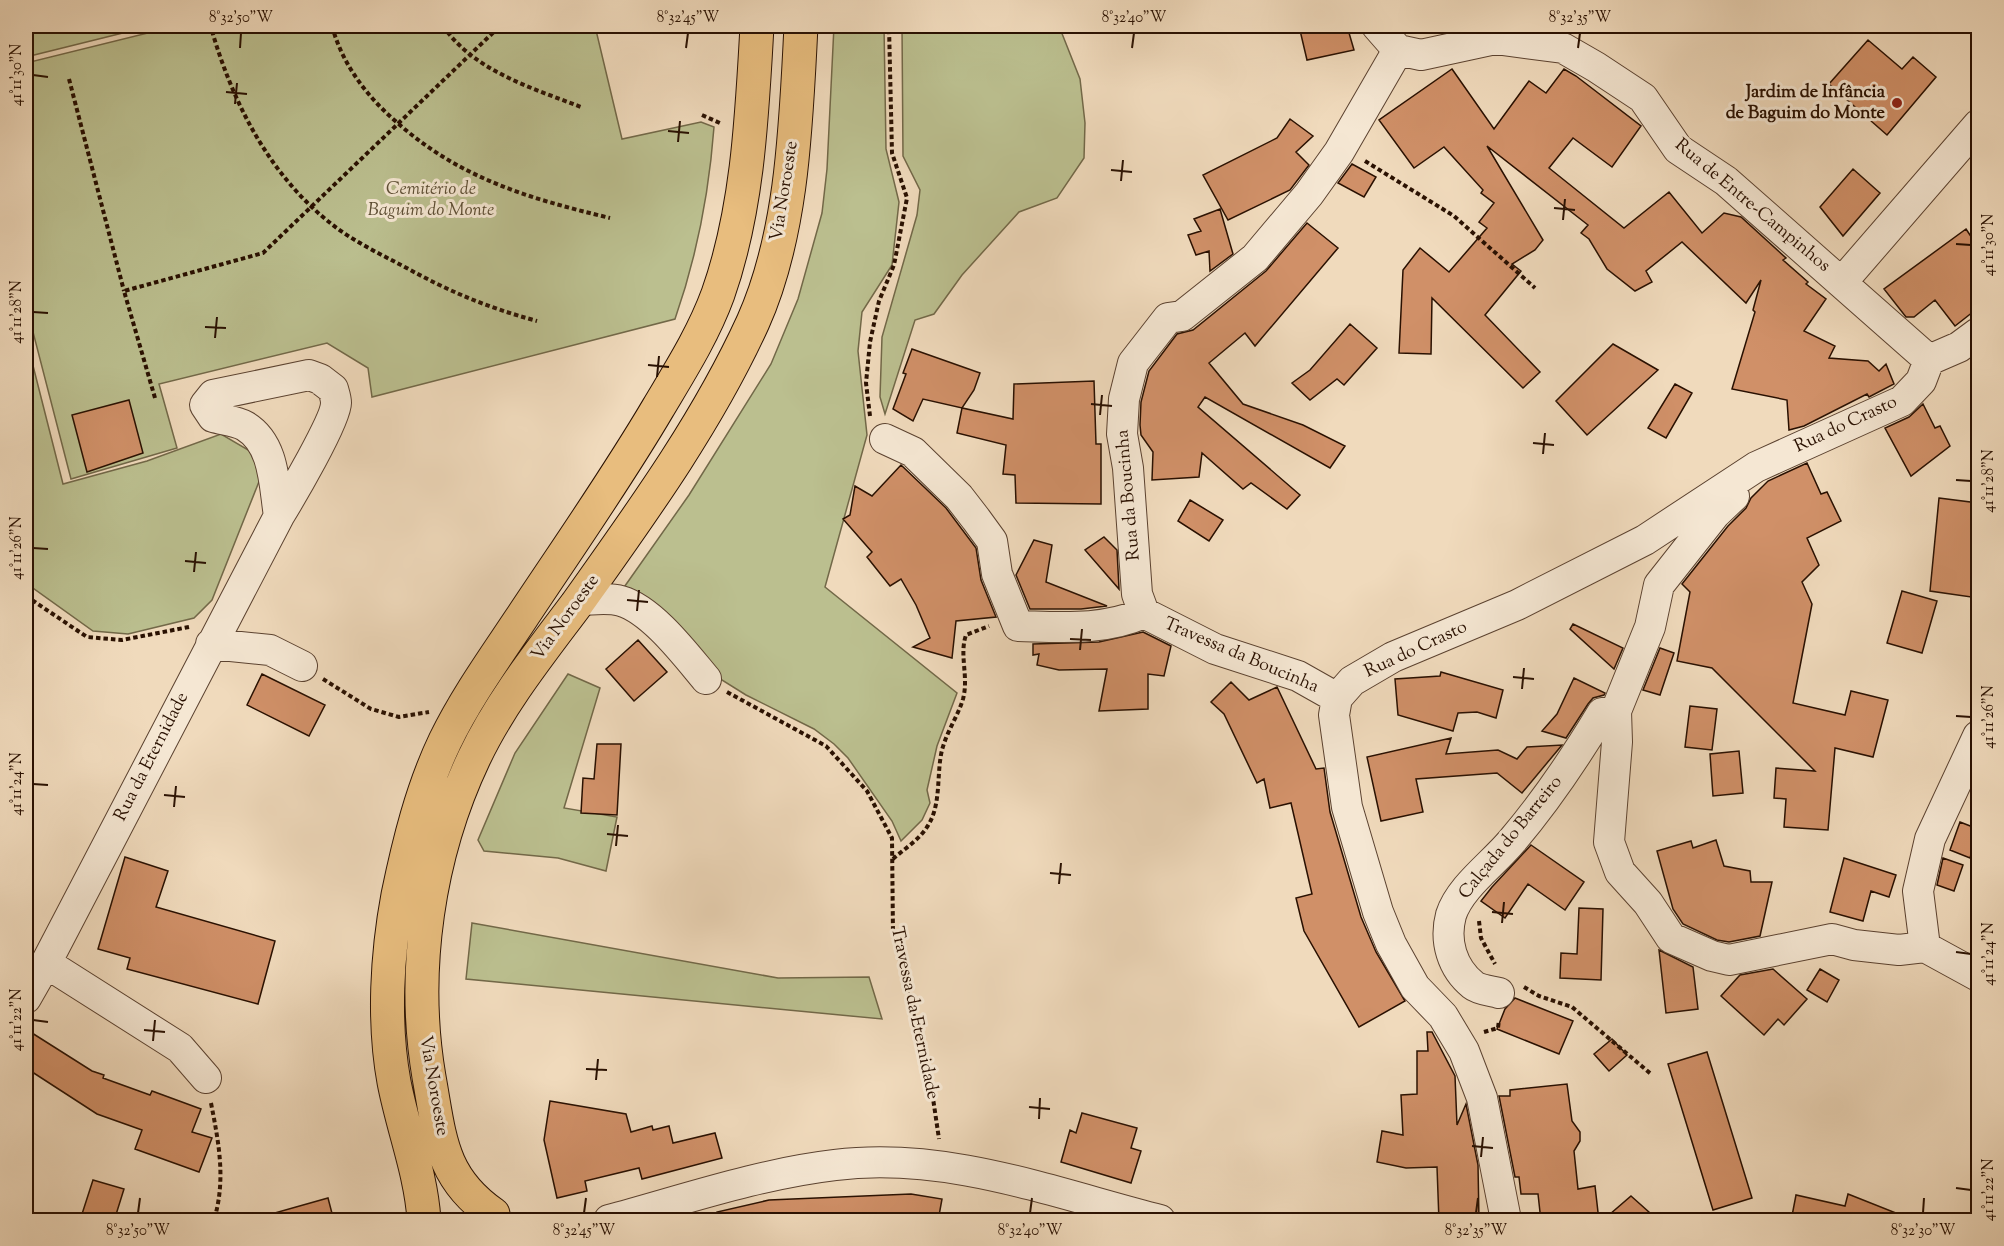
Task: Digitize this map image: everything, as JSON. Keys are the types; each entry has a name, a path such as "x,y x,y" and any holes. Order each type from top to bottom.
{"main road":[{"name":"Via Noroeste","path":"424,1221 419,1178 394,1078 388,1017 391,953 398,898 422,797 451,729 480,679 589,520 639,441 688,358 717,295 744,180 757,26"},
{"name":"Via Noroeste","path":"498,1217 470,1198 445,1156 424,1049 421,1002 427,915 439,854 458,796 476,754 512,696 680,454 731,365 762,298 784,211 797,106 801,26"},
{"path":"436,1221 460,1209 477,1208 498,1217"}],"street":[{"path":"1377,26 1398,50"},
{"name":"Rua de Entre-Campinhos","path":"1398,50 1421,55 1495,39 1563,48 1643,98 1678,149 1726,181 1929,360"},
{"name":"Rua da Boucinha","path":"1144,613 1137,594 1128,468 1122,434 1124,399 1134,363 1168,318 1182,316 1255,258 1319,182 1398,50"},
{"path":"1842,282 1978,125"},
{"path":"1929,360 1959,347 1978,333"},
{"name":"Rua do Crasto","path":"1337,698 1352,681 1393,657 1517,605 1645,540 1756,467 1902,401 1921,381 1929,360"},
{"name":"Rua da Eternidade","path":"26,998 215,636 279,516 298,487 336,404 333,389 320,379 309,375 213,395 204,405 213,417 244,426 261,440 270,460 279,516"},
{"path":"885,439 913,452 959,497 992,541 997,574 1018,626 1082,628 1127,621 1144,613"},
{"path":"1756,467 1749,483 1715,514 1659,585 1650,627 1616,711 1617,742 1609,842 1620,872 1648,903 1671,938 1712,956 1729,960 1832,939 1854,945 1899,950 1925,947 1978,976"},
{"path":"579,600 618,600 635,606 673,641 706,679"},
{"name":"Travessa da Boucinha","path":"1144,613 1215,649 1298,676 1337,698"},
{"path":"215,636 270,650 302,666"},
{"path":"1337,698 1334,715 1347,807 1378,912 1391,944 1415,987 1443,1016 1457,1040 1482,1098 1506,1221"},
{"name":"Calçada do Barreiro","path":"1507,983 1475,987 1455,964 1447,936 1452,913 1463,894 1488,868 1549,793 1602,713 1616,711"},
{"path":"1925,947 1918,891 1929,839 1978,736"},
{"path":"46,963 180,1048 206,1078"},
{"path":"609,1221 786,1173 858,1164 940,1166 989,1174 1156,1220"}],"path":[{"path":"332,26 335,39 355,78 375,103 422,145 459,167 506,188 554,205 610,218"},
{"path":"443,26 469,54 508,77 581,107"},
{"path":"124,291 263,254 500,26"},
{"path":"885,439 870,417 866,383 870,342 879,302 894,265 907,198 892,153 889,26"},
{"path":"212,31 224,71 243,114 275,164 329,222 370,249 457,295 493,309 537,321"},
{"path":"69,79 124,291 155,398"},
{"path":"702,115 722,124"},
{"path":"1342,146 1454,216 1535,288"},
{"path":"26,596 87,637 122,640 193,627 215,636"},
{"path":"893,860 928,827 937,800 942,751 950,723 963,699 966,668 962,646 966,635 988,626 1018,626"},
{"path":"302,666 371,709 399,717 431,712 436,708"},
{"name":"Travessa da Eternidade","path":"706,679 826,746 867,792 892,838 893,935 930,1078 939,1135 940,1166"},
{"path":"1479,914 1481,938 1507,983 1572,1007 1651,1074"},
{"path":"1457,1040 1498,1028 1507,983"},
{"path":"206,1078 222,1163 219,1205 214,1221"}],"green space":[{"path":"26,26 151,26 26,57"},
{"name":"Cemitério de Baguim do Monte","path":"176,26 595,26 622,139 701,122 714,127 701,225 690,272 675,319 372,397 368,368 327,343 159,384 177,448 71,479 26,305 26,63"},
{"path":"834,26 884,26 886,149 899,202 892,265 862,312 858,351 867,435 825,587 957,693 937,746 927,790 930,803 922,820 901,841 892,821 848,758 834,744 814,729 746,695 709,672 620,593 689,495 771,364 798,299 822,213 827,169"},
{"path":"902,26 1059,26 1080,79 1085,123 1084,158 1057,198 1019,212 962,275 934,314 915,320 885,414 880,397 882,337 917,215 920,190 903,156"},
{"path":"26,338 63,484 147,461 221,434 250,451 262,474 212,600 194,618 128,634 93,631 26,583"},
{"path":"568,674 600,688 564,808 617,817 606,871 558,858 484,851 478,840 515,753"},
{"path":"472,923 778,978 869,977 882,1019 466,979"}],"building":[{"path":"1299,26 1347,26 1354,50 1307,60"},
{"path":"1868,40 1902,69 1913,57 1936,77 1887,135 1829,84"},
{"path":"1452,69 1494,129 1529,81 1546,93 1564,69 1576,76 1641,126 1612,167 1573,138 1549,168 1624,228 1669,192 1702,233 1724,213 1741,217 1786,258 1783,260 1808,282 1806,284 1826,299 1804,331 1835,346 1829,358 1868,361 1879,371 1886,364 1894,384 1869,397 1867,394 1804,426 1789,430 1787,400 1732,389 1755,312 1753,310 1761,280 1746,303 1682,242 1646,271 1652,282 1635,291 1607,269 1589,239 1581,233 1588,225 1487,146 1543,240 1535,250 1512,264 1521,271 1485,315 1540,372 1523,388 1432,298 1431,354 1399,353 1403,270 1420,248 1449,272 1487,228 1479,222 1494,203 1481,193 1483,190 1444,147 1414,168 1379,120"},
{"path":"1290,119 1313,136 1296,152 1309,165 1290,190 1228,220 1203,175 1277,138"},
{"path":"1352,164 1376,177 1364,197 1338,183"},
{"path":"1853,169 1880,193 1843,236 1820,207"},
{"path":"1220,209 1233,254 1210,271 1209,251 1196,255 1188,235 1201,231 1194,219"},
{"path":"1307,223 1338,248 1255,346 1245,333 1209,363 1243,404 1303,425 1345,446 1330,468 1205,397 1198,407 1300,495 1287,509 1251,483 1243,489 1202,453 1199,477 1152,480 1153,452 1141,435 1140,425 1141,402 1149,371 1177,334 1193,330 1266,271"},
{"path":"1966,229 1978,247 1978,308 1955,326 1935,300 1914,317 1906,317 1884,289"},
{"path":"1350,324 1377,348 1344,385 1337,379 1310,400 1292,383 1310,370"},
{"path":"1613,344 1658,370 1587,435 1556,401"},
{"path":"912,349 980,373 974,390 962,408 923,399 913,421 893,409 906,374 903,373"},
{"path":"1094,381 1096,444 1101,444 1101,504 1016,503 1015,475 1003,474 1006,445 957,433 962,408 1013,419 1014,384"},
{"path":"1675,384 1692,393 1666,438 1648,428"},
{"path":"129,400 143,453 87,472 72,415"},
{"path":"1923,404 1935,428 1940,426 1950,446 1911,476 1885,428 1909,417"},
{"path":"1807,463 1821,494 1827,492 1841,521 1807,538 1819,565 1802,582 1812,604 1793,703 1845,715 1851,691 1888,700 1873,757 1835,748 1828,830 1784,827 1786,799 1774,798 1776,768 1815,771 1712,668 1677,661 1690,592 1682,584 1728,526 1746,508 1751,498 1768,481"},
{"path":"901,465 946,508 976,548 981,580 996,617 956,621 952,658 913,647 930,638 916,605 901,579 890,586 867,557 872,552 843,519 850,515 855,486 872,496"},
{"path":"1939,498 1978,503 1978,598 1930,591"},
{"path":"1190,500 1223,520 1209,541 1178,521"},
{"path":"1104,537 1117,550 1119,589 1085,550"},
{"path":"1034,540 1052,545 1046,582 1107,606 1081,609 1030,609 1016,575"},
{"path":"1902,591 1937,601 1922,653 1887,643"},
{"path":"1573,624 1623,648 1614,669 1570,629"},
{"path":"1143,632 1171,646 1164,676 1148,674 1148,709 1099,711 1107,669 1059,670 1037,665 1039,654 1033,655 1033,644 1099,642"},
{"path":"638,640 667,672 634,701 606,669"},
{"path":"1660,648 1674,653 1660,695 1643,690"},
{"path":"1441,672 1503,690 1496,718 1477,712 1458,713 1453,731 1398,715 1395,679 1440,676"},
{"path":"262,674 325,705 309,736 247,705"},
{"path":"1574,678 1605,693 1604,695 1593,698 1566,738 1542,731 1557,714"},
{"path":"1231,682 1249,700 1277,687 1316,769 1324,768 1330,812 1361,917 1376,952 1405,1001 1359,1027 1304,931 1296,898 1312,894 1291,803 1270,808 1264,779 1257,783 1224,714 1211,702"},
{"path":"1690,706 1717,709 1712,750 1685,747"},
{"path":"1451,738 1446,754 1498,750 1517,759 1527,747 1562,745 1522,793 1497,773 1416,779 1423,812 1381,821 1367,757"},
{"path":"597,744 621,744 617,815 581,813 583,778 594,779"},
{"path":"1739,751 1743,793 1713,796 1710,754"},
{"path":"1960,822 1978,829 1970,858 1950,850"},
{"path":"1716,840 1724,866 1750,871 1751,882 1772,882 1760,936 1729,942 1717,940 1683,924 1673,909 1657,851 1691,841 1693,848"},
{"path":"1531,845 1584,882 1565,910 1528,884 1505,918 1481,901"},
{"path":"125,857 168,871 156,907 275,941 258,1004 127,969 130,958 98,949"},
{"path":"1844,858 1896,875 1889,897 1871,891 1863,921 1830,912"},
{"path":"1943,858 1963,865 1954,891 1937,885"},
{"path":"1579,908 1603,909 1601,980 1560,978 1561,953 1577,954"},
{"path":"1659,950 1693,967 1698,1009 1666,1013"},
{"path":"1773,969 1807,999 1784,1025 1778,1019 1764,1035 1721,996 1740,975"},
{"path":"1820,969 1839,980 1827,1002 1807,990"},
{"path":"1515,998 1573,1021 1559,1054 1497,1029 1505,1009"},
{"path":"1427,1032 1432,1032 1455,1076 1457,1125 1466,1104 1478,1165 1479,1221 1439,1221 1437,1167 1406,1168 1377,1162 1382,1131 1403,1135 1401,1095 1417,1094 1417,1051 1428,1051"},
{"path":"32,1033 92,1071 104,1075 103,1078 150,1095 152,1091 201,1109 192,1132 212,1138 199,1172 135,1149 142,1130 97,1114 26,1068 26,1054"},
{"path":"1612,1039 1627,1055 1609,1071 1594,1054"},
{"path":"1707,1052 1752,1198 1713,1210 1668,1064"},
{"path":"1567,1084 1572,1121 1580,1132 1580,1141 1574,1151 1578,1189 1595,1186 1599,1221 1541,1221 1538,1194 1521,1194 1519,1177 1515,1177 1499,1096 1510,1096 1510,1090"},
{"path":"550,1101 626,1114 631,1132 652,1126 653,1130 669,1126 673,1143 715,1133 722,1158 642,1179 639,1168 585,1181 587,1191 557,1198 544,1140"},
{"path":"1082,1113 1137,1128 1131,1148 1141,1151 1131,1183 1061,1162 1070,1130 1076,1133"},
{"path":"93,1180 124,1189 114,1221 102,1221 82,1214"},
{"path":"911,1194 942,1199 938,1221 718,1221 717,1212 769,1200"},
{"path":"1848,1194 1911,1219 1911,1221 1791,1221 1796,1195 1845,1206"},
{"path":"1631,1196 1659,1221 1602,1221"},
{"path":"328,1198 334,1221 271,1221 271,1214"}],"place":[{"name":"Jardim de Infância de Baguim do Monte","path":"1897,103"}]}
